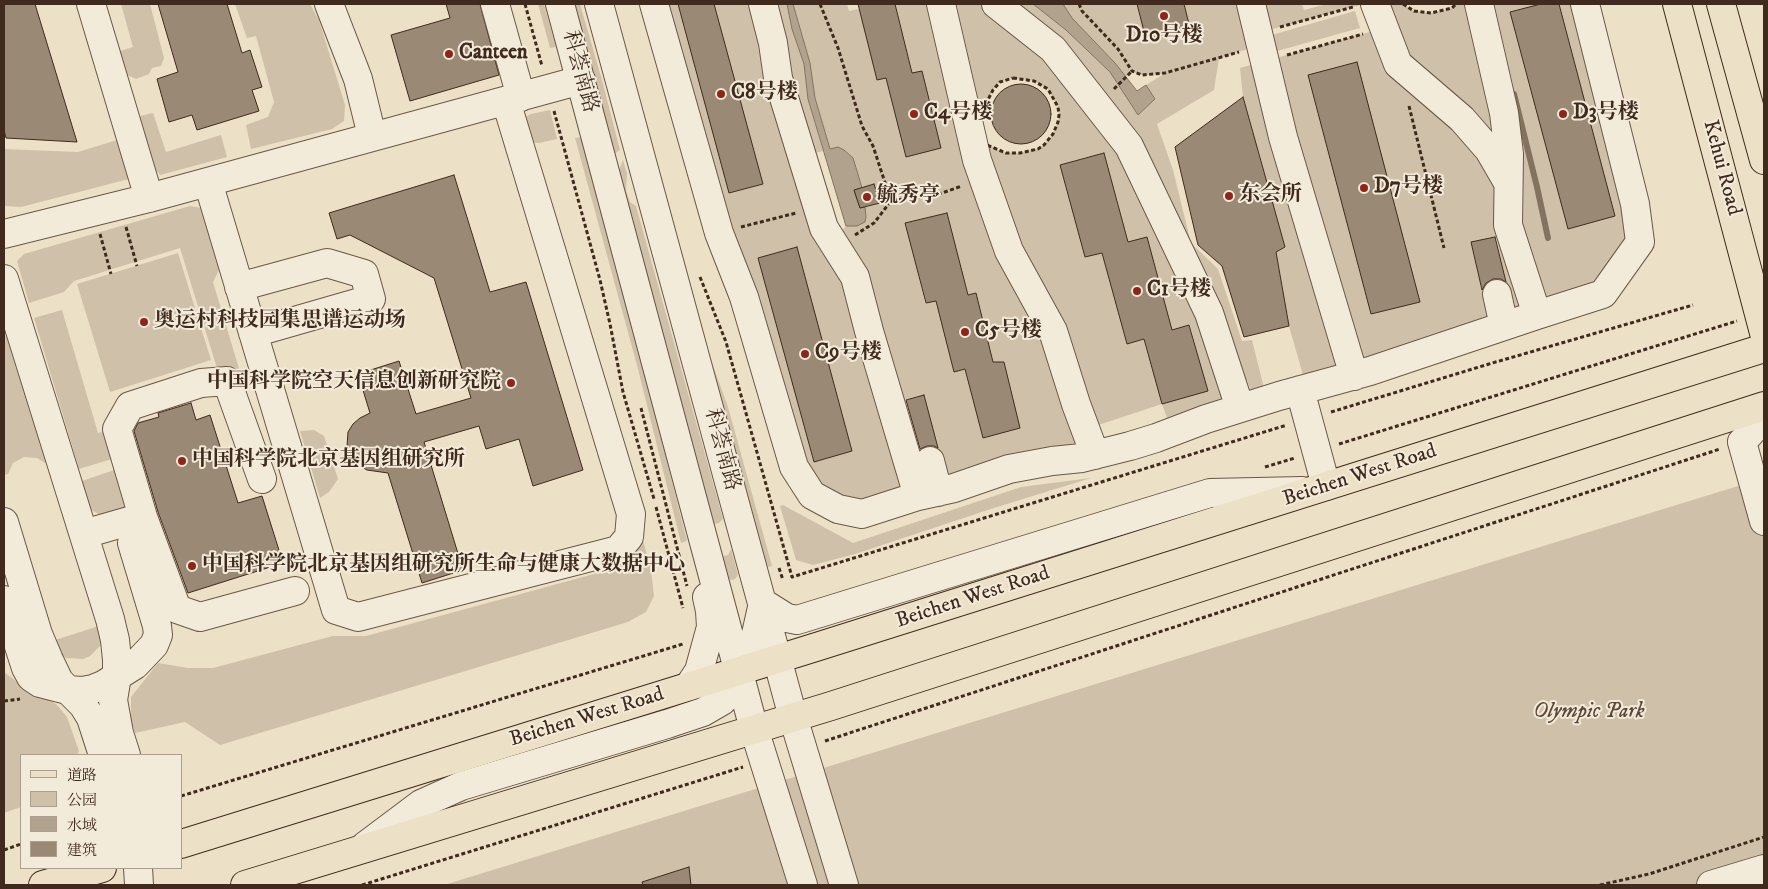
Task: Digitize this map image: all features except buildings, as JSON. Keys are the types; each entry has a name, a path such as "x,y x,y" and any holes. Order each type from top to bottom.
{"main road":[{"name":"Kehui Road","path":"1676,4 1764,332"},
{"name":"Kehui Road","path":"1722,4 1764,160"},
{"name":"Beichen West Road","path":"182,844 849,637 1764,348"},
{"path":"244,885 793,717 1764,406"},
{"path":"43,885 93,875"}],"street":[{"path":"91,4 149,198"},
{"path":"329,4 358,79 372,136"},
{"path":"208,182 336,610 358,617 618,550 629,537 631,514 513,99 495,4"},
{"name":"科荟南路","path":"560,4 739,671 754,729 758,765 764,761 803,885"},
{"name":"科荟南路","path":"599,4 793,717 844,885"},
{"path":"654,4 719,233 744,297 794,467 812,495 838,509 862,514 954,488 1009,469 1095,455 1156,438 1240,408 1354,376 1603,294 1640,242 1635,204 1585,4"},
{"path":"763,4 773,43 778,78 824,228 855,277 869,331 928,494"},
{"path":"941,4 977,160 1009,251 1053,331 1076,404 1095,455"},
{"path":"996,4 1053,49 1129,146 1210,313 1240,408"},
{"path":"1251,4 1283,137 1354,376"},
{"path":"1479,4 1504,113 1509,154 1508,225 1537,315"},
{"path":"1371,13 1398,64 1462,119 1489,150 1508,181"},
{"path":"4,234 149,198 581,80"},
{"path":"240,287 327,263 364,274 371,299 253,333"},
{"path":"4,279 84,534 115,640 117,676 113,700 126,754"},
{"path":"1497,294 1504,326"},
{"path":"652,345 656,400 710,612 711,627 706,651 699,671 689,686"},
{"path":"262,480 227,381 201,382 130,406 117,429 143,517 178,609 200,617 295,591"},
{"path":"359,850 421,804 461,786 667,724 703,712 722,702 735,687 756,634 762,603 787,618 797,620 1210,493 1318,489 1308,419 1300,390"},
{"path":"1764,418 1742,442 1764,521"},
{"path":"928,494 930,461"},
{"path":"84,534 143,517"},
{"path":"4,522 38,634 59,681 83,704 91,718 103,754"},
{"path":"703,533 714,540 724,539 732,534 741,523"},
{"path":"4,600 26,668 31,677 40,683 68,690 93,689 135,665 154,645 158,636 157,626 132,543"},
{"path":"758,765 765,698 776,679 797,664 849,637"},
{"path":"138,869 138,885"},
{"path":"1711,885 1764,869"}],"path":[{"path":"525,4 600,280 623,392 684,609"},
{"path":"820,4 838,48 862,126 873,146 891,201"},
{"path":"1079,4 1082,11 1118,49 1132,72 1142,75 1165,73 1371,13"},
{"path":"1403,4 1414,11 1431,12 1452,8 1456,4"},
{"path":"1261,46 1371,13"},
{"path":"1013,78 1034,80 1048,89 1058,106 1058,122 1053,134 1044,145 1020,153 1006,153 987,145 969,127 978,119 993,90 1000,82 1013,78"},
{"path":"1408,103 1444,248"},
{"path":"852,236 874,223 891,201 939,194 966,185 982,174"},
{"path":"719,233 775,218"},
{"path":"124,220 137,266"},
{"path":"97,227 111,274"},
{"path":"698,272 726,342 792,577 1498,361 1693,305"},
{"path":"640,402 689,594"},
{"path":"821,743 1723,448"},
{"path":"362,885 758,765"},
{"path":"1600,885 1649,874 1764,837"},
{"path":"4,850 20,844"}],"green space":[{"path":"121,4 150,4 164,58 161,66 152,68 149,74 136,79 125,74 117,52 133,47"},
{"path":"235,4 310,4 319,20 345,105 344,121 332,129 251,149 246,125 268,117 274,102 256,36 247,38"},
{"path":"538,4 544,4 556,47 550,48"},
{"path":"567,4 580,4 602,80 620,150 609,158"},
{"path":"657,4 678,4 730,193 763,184 714,4 787,4 792,29 804,64 808,99 823,151 803,156 833,241 846,226 857,226 866,217 865,207 879,203 862,188 860,179 830,151 815,98 810,63 793,4 847,4 849,11 859,9 886,78 906,157 941,148 922,71 912,73 895,4 1033,4 1066,30 1110,72 1138,115 1155,99 1146,85 1164,74 1142,75 1132,72 1125,78 1115,63 1072,18 1063,4 1137,4 1146,39 1190,28 1184,4 1302,4 1304,10 1327,4 1364,4 1258,33 1261,45 1219,58 1214,90 1157,124 1173,170 1191,243 1218,269 1242,341 1252,340 1265,392 1252,394 1247,380 1233,386 1240,408 1172,432 1162,404 1086,429 1095,455 862,514 812,495","holes":["1013,78 1034,81 1048,89 1058,107 1059,115 1053,134 1044,145 1020,153 1006,153 987,145 978,119 993,90 1000,82","1104,153 1128,242 1147,238 1172,330 1190,325 1207,391 1162,404 1144,339 1127,344 1102,253 1085,257 1060,165","947,213 968,295 976,293 993,362 1004,362 1020,428 983,438 965,369 954,372 936,301 925,303 906,223","796,247 852,451 814,462 758,258","924,395 940,458 919,463 903,400"]},
{"path":"1375,4 1403,4 1414,11 1431,13 1452,8 1456,4 1541,4 1510,12 1568,229 1615,216 1559,4 1585,4 1640,242 1603,294 1307,389 1289,326 1276,252 1285,247 1243,97 1240,68 1384,28","holes":["1308,75 1419,302 1371,314","1496,237 1508,291 1483,296 1471,243"]},
{"path":"1355,11 1360,28 1270,53 1265,37"},
{"path":"550,110 557,139 539,143 530,142 525,117"},
{"path":"153,113 166,152 221,135 227,157 160,175 153,167 137,123 140,116"},
{"path":"581,137 624,291 687,541 681,543 638,369 575,138"},
{"path":"117,140 129,179 21,207 4,206 4,149 78,152"},
{"path":"623,160 627,174 626,190 630,202 636,206 723,519 719,523 713,524 616,178"},
{"path":"190,206 202,208 220,268 213,282 240,372 220,378 180,248 74,281 64,292 29,303 17,261 24,254"},
{"name":"奥运村科技园集思谱运动场","path":"178,253 211,360 110,392 77,284"},
{"path":"62,310 98,433 107,431 115,458 79,469 34,318"},
{"path":"4,311 50,462 45,463 37,458 24,457 13,463 8,474 4,475"},
{"path":"697,321 728,407 772,566 765,568"},
{"path":"314,430 324,436 338,479 329,492 320,498 300,431"},
{"path":"117,469 129,508 100,515 90,509 82,481"},
{"path":"1091,478 855,554 813,565 796,560 780,506 783,505 853,543 1021,487"},
{"name":"Olympic Park","path":"1764,478 1764,885 444,885"},
{"path":"642,537 651,570 654,596 646,612 628,622 220,745 185,722 135,733 131,721 131,697 158,663 188,668 213,668 333,636 366,636 616,568 632,556"},
{"path":"731,549 738,575 735,579 731,580 726,578 718,553 723,556 728,555"},
{"path":"102,625 100,646 90,656 83,659 66,658 52,641"},
{"path":"4,672 27,689 56,704 67,717 79,751 78,754 20,754 20,807 4,813"}],"water":[{"path":"787,4 793,4 810,63 815,98 830,149 838,147 853,158 862,188 854,191 860,208 865,207 866,217 865,222 857,226 846,226 808,99 804,64 792,29"},
{"path":"1033,4 1063,4 1072,18 1115,63 1137,91 1146,85 1155,99 1138,115 1110,72 1066,30"}],"waterway":[{"path":"1514,94 1548,238"}],"place":[{"name":"D10号楼","path":"1164,16"},
{"name":"Canteen","path":"449,54"},
{"name":"C8号楼","path":"721,94"},
{"name":"C4号楼","path":"914,114"},
{"name":"D3号楼","path":"1563,114"},
{"name":"D7号楼","path":"1364,188"},
{"name":"东会所","path":"1229,196"},
{"name":"毓秀亭","path":"867,197"},
{"name":"C1号楼","path":"1137,291"},
{"name":"奥运村科技园集思谱运动场","path":"144,322"},
{"name":"C5号楼","path":"965,332"},
{"name":"C9号楼","path":"805,354"},
{"name":"中国科学院空天信息创新研究院","path":"511,383"},
{"name":"中国科学院北京基因组研究所","path":"182,461"},
{"name":"中国科学院北京基因组研究所生命与健康大数据中心","path":"192,566"}]}
